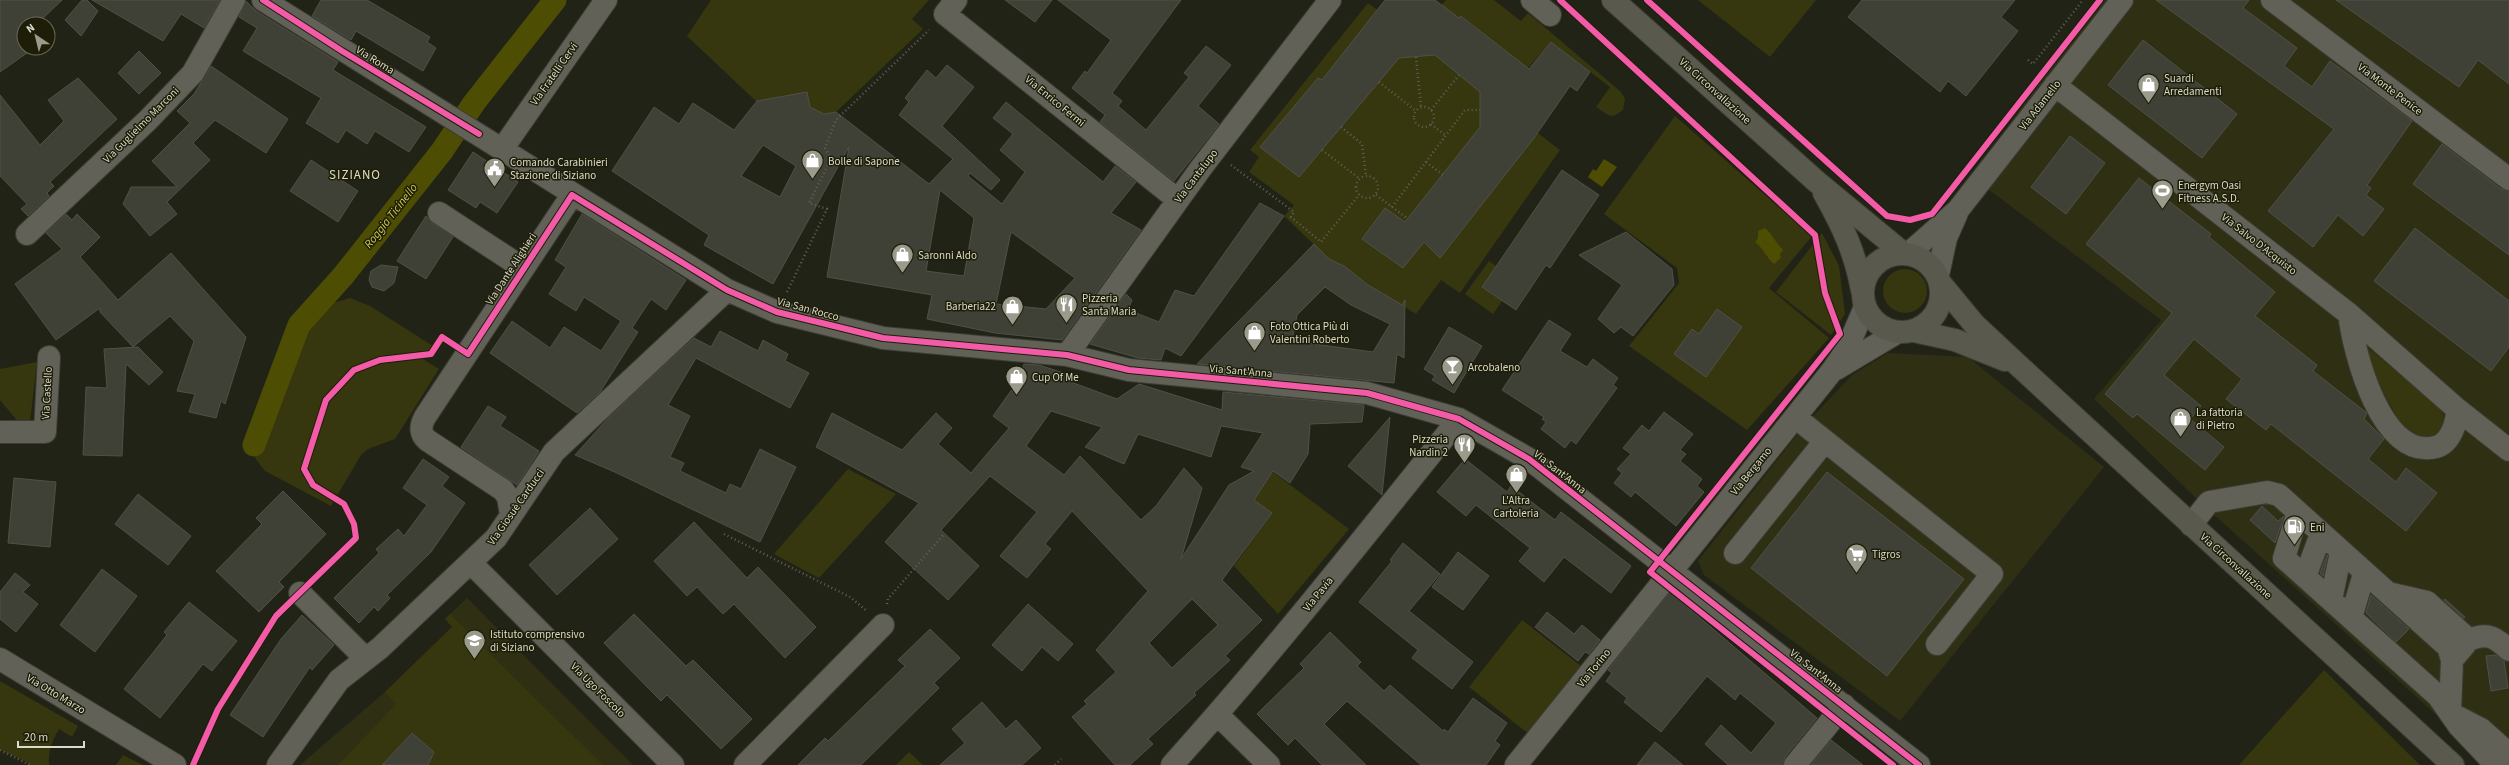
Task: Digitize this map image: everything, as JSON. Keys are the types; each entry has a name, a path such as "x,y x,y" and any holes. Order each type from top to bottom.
{"main road":[{"name":"Via Circonvallazione","path":"1613,0 1818,182 1905,253"},
{"path":"1818,182 1844,229 1856,259 1864,299 1878,324 1906,331 1956,340 2019,366"},
{"path":"1864,299 1866,276 1875,264 1888,256 1905,253 1920,257 1930,265 1939,280 1939,307 1933,318 1906,331"},
{"name":"Via Circonvallazione","path":"1939,280 1974,324 2453,765"}],"street":[{"name":"Via Guglielmo Marconi","path":"27,234 148,120 193,73 234,0"},
{"name":"Via Roma","path":"264,0 424,102 503,148"},
{"name":"Via Fratelli Cervi","path":"503,148 606,0"},
{"name":"Via Cantalupo","path":"1067,355 1213,152 1330,0"},
{"path":"1532,0 1550,15"},
{"name":"Via Adamello","path":"1958,210 2122,0"},
{"name":"Via Monte Penice","path":"2272,0 2509,179"},
{"name":"Via Enrico Fermi","path":"951,7 1178,200"},
{"name":"Via Salvo D'Acquisto","path":"2056,85 2350,314 2457,409 2509,450"},
{"name":"Via San Rocco","path":"503,148 572,195 728,290 777,312 883,338 1067,355"},
{"name":"Via Dante Alighieri","path":"511,515 508,497 503,490 428,440 422,435 421,428 425,417 572,195"},
{"path":"1905,253 1958,210"},
{"path":"1939,280 1946,238 1958,210"},
{"path":"439,212 523,268"},
{"name":"Via Giosuè Carducci","path":"278,765 339,680 366,660 496,538 554,452 728,290"},
{"name":"Via Bergamo","path":"1672,572 1832,371 1847,349 1864,299"},
{"path":"2350,314 2353,343 2363,373 2380,411 2392,431 2413,446 2426,449 2439,446 2455,428 2457,409"},
{"name":"Via Bergamo","path":"1832,371 1906,331"},
{"name":"Via Sant'Anna","path":"1067,355 1129,370 1367,393 1459,419 1529,459 1919,765"},
{"name":"Via Castello","path":"0,432 45,432 49,358"},
{"path":"1795,417 1992,574 1937,644"},
{"name":"Via Pavia","path":"1172,765 1218,715 1317,596 1459,419"},
{"path":"1735,553 1825,441"},
{"path":"2191,525 2209,502 2267,492 2279,495 2364,574 2448,647 2452,660 2450,713"},
{"path":"2298,512 2284,558 2438,696 2459,726 2496,765"},
{"path":"2305,577 2321,534"},
{"path":"2331,600 2341,552"},
{"name":"Via Ugo Foscolo","path":"471,563 673,765"},
{"name":"Via Torino","path":"1516,765 1672,572"},
{"path":"2351,618 2364,574"},
{"path":"2385,592 2427,602 2469,640"},
{"path":"300,593 366,660"},
{"path":"745,765 883,625"},
{"path":"2452,660 2469,640 2486,635 2495,637 2509,650"},
{"name":"Via Otto Marzo","path":"0,659 175,765"},
{"path":"1795,765 1844,705"},
{"path":"2450,713 2481,729 2509,754"},
{"path":"1218,715 1269,765"}],"path":[{"path":"2028,60 2033,64 2083,0"},
{"path":"777,312 827,209 809,203 831,159 825,148 836,120 951,7"},
{"path":"1416,57 1421,107"},
{"path":"1431,110 1458,75"},
{"path":"1379,82 1416,111"},
{"path":"1421,107 1431,110 1434,115 1431,124"},
{"path":"1421,107 1416,111 1414,118 1416,124 1422,127 1431,124"},
{"path":"1392,207 1465,110 1480,110"},
{"path":"1431,124 1446,136"},
{"path":"1341,127 1362,144 1366,176"},
{"path":"1322,150 1360,179"},
{"path":"1213,152 1294,212 1291,217 1321,242 1359,195"},
{"path":"1426,162 1443,175"},
{"path":"1366,176 1373,178 1378,184 1376,194 1365,199 1359,195 1356,185 1360,179 1366,176"},
{"path":"1376,194 1408,219"},
{"path":"724,534 850,597"},
{"path":"883,625 888,599 944,534"},
{"path":"0,750 30,765"},
{"path":"1055,765 1061,759"}],"shaded area":[{"path":"711,0 929,0 912,19 923,29 835,113 777,121 687,36"},
{"path":"1446,0 1494,0 1521,21 1528,13 1621,92 1625,99 1623,110 1614,116 1608,115 1596,107 1610,87 1551,42 1526,70 1511,55 1462,16 1456,23 1438,9"},
{"path":"1698,0 1816,0 1770,57"},
{"path":"2101,0 2509,0 2509,765 2492,765 2200,502 2094,399 2161,320 1971,176"},
{"path":"1368,3 1560,150 1460,293 1441,280 1416,314 1329,259 1284,216 1294,205 1249,172 1259,157 1250,150"},
{"path":"1675,116 1812,236 1769,288 1829,338 1747,430 1629,346 1679,283 1677,268 1604,214"},
{"path":"1604,159 1617,167 1602,187 1588,177 1593,169 1596,171"},
{"path":"1765,228 1783,250 1780,254 1781,258 1774,264 1755,242 1758,238 1758,231"},
{"path":"1822,233 1839,266 1845,314 1831,335 1776,292"},
{"path":"1489,261 1496,266 1482,287 1502,301 1493,314 1465,294"},
{"path":"1901,269 1909,269 1921,275 1927,287 1927,295 1921,307 1909,313 1901,313 1889,307 1883,295 1883,287 1889,275"},
{"path":"350,298 370,306 433,346 423,359 439,369 395,439 368,449 361,455 331,506 265,471 255,458 274,403 290,345 306,325 330,304"},
{"path":"2367,348 2439,406 2444,419 2444,429 2438,434 2429,438 2420,437 2404,430 2375,376"},
{"path":"1888,353 1968,357 2104,467 1900,721 1704,575 1698,561 1803,427 1852,375"},
{"path":"37,362 30,422 20,424 0,400 0,369"},
{"path":"848,469 896,494 819,578 774,554"},
{"path":"1273,472 1349,529 1278,614 1234,566 1272,513 1254,500"},
{"name":"Istituto comprensivo di Siziano","path":"467,598 633,765 300,765 385,692 452,627 445,619"},
{"name":"Istituto comprensivo di Siziano","path":"450,614 603,765 428,765 434,752 412,733 382,765 338,765 396,704 385,692 452,627 445,619"},
{"path":"1522,620 1581,666 1529,734 1469,687"},
{"path":"2324,670 2420,765 2239,765"},
{"path":"0,681 78,726 72,737 59,729 51,746 49,765 28,765 27,762 0,750"},
{"path":"909,752 923,765 896,765"},
{"path":"123,755 143,765 116,765"}],"building":[{"path":"0,0 62,0 45,16 16,16 16,56 23,56 0,72"},
{"path":"82,0 87,0 98,11 81,36 65,20"},
{"path":"92,0 220,0 204,28 181,14 163,41"},
{"path":"321,0 367,0 430,37 427,42 436,48 423,71 356,31 351,40 312,16"},
{"path":"1005,0 1052,0 1035,22"},
{"path":"1058,0 1181,0 1112,93 1122,101 1118,106 1146,130 1189,77 1184,73 1206,46 1231,65 1198,106 1219,124 1174,181 1100,122 1105,115 1072,88 1085,71 1087,73 1111,40"},
{"path":"1385,0 1435,0 1459,18 1461,16 1529,69 1551,42 1590,72 1577,91 1570,86 1534,138 1440,258 1424,242 1403,268 1362,239 1385,208 1405,222 1480,127 1480,92 1435,55 1399,58 1299,177 1260,147 1318,78 1322,80"},
{"path":"1862,0 2015,0 2001,17 2018,31 1966,96 1948,81 1940,92 1848,17"},
{"path":"2156,0 2249,0 2243,8 2297,48 2284,66 2312,87 2330,61 2412,121 2367,185 2371,188 2366,195 2384,209 2363,236 2338,215 2313,247 2268,211 2334,129"},
{"path":"2336,0 2509,0 2509,84 2478,60 2459,87"},
{"path":"246,1 256,11 338,62 333,70 426,127 409,152 375,131 367,144 346,130 338,143 306,123 321,98 243,51 257,28 239,17"},
{"path":"2143,40 2237,114 2202,158 2108,85"},
{"path":"139,51 161,73 139,94 118,73"},
{"path":"947,65 974,87 942,126 1000,180 991,190 970,173 968,176 1002,204 1025,172 1000,150 1013,134 993,118 1006,102 1103,182 1115,166 1136,182 1111,213 1141,230 1062,340 995,333 927,319 932,295 827,277 849,147 773,284 704,245 709,235 612,171 654,107 679,124 693,103 734,130 757,101 807,92 810,107 824,114 836,112 929,184 953,159 899,115 909,102 905,98 927,70 936,78","holes":["763,145 796,166 780,197 741,176","940,190 974,218 964,276 926,271","1011,232 1075,278 1046,309 996,304"]},
{"path":"211,66 288,119 266,153 215,120 193,143 210,160 167,202 177,214 150,236 123,204 131,187 177,187 152,161 190,123 177,111 194,94"},
{"path":"78,78 117,119 50,182 54,186 47,193 49,196 28,216 21,209 27,204 0,176 0,95 40,145 64,121 48,100"},
{"path":"2070,136 2105,163 2066,214 2031,187"},
{"path":"2442,144 2501,189 2509,191 2509,255 2413,184"},
{"path":"473,152 518,182 497,213 480,202 476,208 448,190"},
{"path":"311,160 358,191 338,222 290,191"},
{"path":"1562,170 1599,195 1550,268 1546,265 1516,310 1482,287"},
{"path":"2139,178 2211,234 2209,237 2275,292 2255,316 2317,365 2313,371 2367,413 2364,419 2384,439 2368,459 2396,482 2406,468 2437,493 2406,531 2271,424 2266,430 2226,399 2242,379 2194,339 2164,375 2201,406 2190,419 2224,447 2205,470 2137,414 2133,418 2105,394 2172,313 2086,244"},
{"path":"1260,203 1284,216 1181,356 1165,348 1161,360 1138,358 1090,344 1126,294 1132,300 1128,310 1159,322 1175,290 1194,296"},
{"path":"66,214 72,220 77,214 100,237 80,257 118,300 171,253 246,337 225,404 221,401 216,418 189,412 195,394 177,391 194,341 170,316 133,347 100,312 100,308 56,340 15,284 62,249 46,233"},
{"path":"582,214 686,280 666,310 651,299 632,328 638,332 600,392 577,413 490,353 512,321 550,348 564,327 601,351 621,321 584,297 576,311 549,294 566,267 555,260"},
{"path":"426,216 432,223 453,237 426,279 397,261"},
{"path":"2415,228 2509,301 2509,347 2491,371 2374,281"},
{"path":"1626,232 1672,269 1674,285 1633,336 1621,327 1614,333 1598,319 1622,285 1579,255"},
{"path":"1314,244 1329,259 1344,266 1367,284 1402,305 1405,300 1404,358 1397,354 1394,383 1197,364","holes":["1325,287 1351,305 1390,324 1373,352 1292,341 1297,315"]},
{"path":"381,265 398,267 394,283 384,291 372,287 369,280 371,271"},
{"path":"1717,309 1742,327 1706,377 1674,354 1692,329 1699,334"},
{"path":"1549,320 1571,334 1560,351 1587,367 1593,359 1618,378 1613,385 1617,388 1576,444 1571,440 1565,448 1541,429 1546,422 1542,419 1544,417 1502,390"},
{"path":"1449,327 1482,346 1454,393 1432,380 1435,376 1424,369"},
{"path":"720,331 758,351 763,340 788,354 785,361 809,373 790,408 696,358 668,405 690,416 670,457 684,463 680,471 726,493 730,484 741,489 760,449 796,467 760,542 617,473 575,455 610,416 694,338 711,347"},
{"path":"138,347 163,372 149,385 126,364 122,456 83,455 86,387 107,388 104,349"},
{"path":"1024,364 1039,365 1070,375 1068,381 1117,399 1139,384 1222,410 1223,392 1364,405 1362,422 1310,424 1308,454 1290,483 1273,471 1254,500 1272,513 1222,580 1262,620 1225,656 1230,660 1194,693 1196,695 1148,739 1153,744 1130,765 1115,765 1072,717 1087,704 1084,701 1116,672 1096,650 1148,591 1072,511 1045,544 1051,549 1027,578 1000,556 1037,512 990,476 941,530 979,566 948,600 885,542 919,503 816,447 832,413 902,450 936,413 952,428 938,444 971,473 1009,428 993,416 1018,381","holes":["1051,411 1102,427 1085,447 1124,464 1138,434 1211,457 1221,426 1263,433 1241,467 1254,471 1229,485 1181,559 1202,488 1184,468 1156,506 1141,520 1080,456 1064,475 1026,446","1192,599 1218,625 1172,668 1149,643"]},
{"path":"488,406 506,417 500,426 539,451 517,485 461,447"},
{"path":"1664,412 1693,434 1680,450 1686,454 1680,461 1702,479 1697,486 1704,492 1676,526 1635,492 1631,497 1614,483 1622,473 1617,469 1631,454 1623,448 1642,425 1649,431"},
{"path":"1390,417 1382,495 1348,466"},
{"path":"423,459 449,477 442,486 465,503 431,552 387,595 390,598 378,611 374,607 359,623 334,598 379,553 376,549 398,529 404,536 427,505 403,488"},
{"path":"1465,459 1507,492 1511,486 1555,520 1561,512 1631,566 1611,593 1564,557 1544,582 1519,561 1530,548 1476,505 1466,516 1437,492"},
{"name":"Tigros","path":"1827,472 1964,579 1887,676 1751,568"},
{"path":"14,478 56,482 50,547 8,543"},
{"path":"283,491 326,534 279,582 284,587 259,612 216,571 262,524 256,518"},
{"path":"138,494 191,536 168,565 115,524"},
{"path":"2262,506 2278,521 2284,516 2275,543 2250,520"},
{"path":"590,508 618,539 557,595 529,565"},
{"path":"694,522 747,578 758,567 816,627 785,658 734,604 723,614 697,587 687,596 654,561"},
{"path":"1403,543 1440,574 1409,611 1473,662 1452,689 1412,658 1418,650 1359,602 1392,561 1390,560"},
{"path":"1458,552 1489,576 1463,610 1432,587"},
{"path":"2328,555 2323,576 2320,573"},
{"path":"102,569 137,596 95,652 60,625"},
{"path":"15,573 30,585 23,592 38,604 16,632 0,619 0,592"},
{"path":"1670,592 1817,718 1785,757 1783,765 1728,765 1705,744 1721,725 1751,753 1776,723 1740,693 1735,700 1707,676 1661,732 1624,702 1627,698 1606,681 1612,673 1608,670"},
{"path":"2371,595 2409,629 2396,642 2366,613"},
{"path":"2445,599 2465,617 2463,618 2444,600"},
{"path":"189,602 237,641 212,671 203,664 160,718 124,689 167,635 164,632"},
{"path":"1028,604 1073,644 1058,661 1042,647 1022,671 992,645"},
{"path":"1547,612 1574,634 1582,625 1600,640 1589,654 1585,652 1578,661 1535,627"},
{"path":"634,614 686,666 693,660 752,719 721,749 667,695 661,701 604,643"},
{"path":"302,615 334,645 312,670 310,667 263,737 230,715 281,639"},
{"path":"930,629 960,658 934,683 939,688 861,765 798,765 825,738 828,741 905,666 898,660"},
{"path":"1330,632 1361,662 1357,666 1384,691 1390,685 1443,731 1444,729 1448,732 1473,698 1507,723 1495,741 1500,745 1486,765 1421,765 1347,701 1324,724 1366,765 1322,765 1295,738 1288,745 1257,714 1304,668 1300,664"},
{"path":"2496,655 2504,661 2508,688 2491,691 2486,656"},
{"path":"982,702 1006,729 1016,720 1041,748 1022,765 940,765 965,743 952,729"},
{"path":"412,733 434,752 428,765 382,765"},
{"path":"1831,740 1863,765 1811,765"},
{"path":"1655,742 1683,765 1637,765"}],"waterway":[{"name":"Roggia Ticinello","path":"254,445 299,325 343,276 442,151 474,103 555,0"}],"cycle path":[{"path":"263,0 342,51 479,134"},
{"path":"1560,0 1815,235 1825,293 1840,334 1650,572 1893,765"},
{"path":"1647,0 1887,216 1910,220 1932,214 2100,0"},
{"path":"193,765 218,709 276,616 356,538 354,524 344,504 313,485 304,469 326,400 354,370 380,360 431,354 442,337 468,354 572,195 727,290 777,312 883,338 1067,355 1129,370 1367,393 1459,419 1529,459 1919,765"}],"place":[{"name":"Suardi Arredamenti","path":"2149,104"},
{"name":"Bolle di Sapone","path":"813,180"},
{"name":"Comando Carabinieri Stazione di Siziano","path":"494,188"},
{"name":"Energym Oasi Fitness A.S.D.","path":"2162,210"},
{"name":"Saronni Aldo","path":"903,274"},
{"name":"Pizzeria Santa Maria","path":"1067,324"},
{"name":"Barberia22","path":"1012,326"},
{"name":"Foto Ottica Più di Valentini Roberto","path":"1255,352"},
{"name":"Arcobaleno","path":"1453,386"},
{"name":"Cup Of Me","path":"1016,396"},
{"name":"La fattoria di Pietro","path":"2181,438"},
{"name":"Pizzeria Nardin 2","path":"1464,464"},
{"name":"L'Altra Cartoleria","path":"1516,494"},
{"name":"Eni","path":"2294,546"},
{"name":"Tigros","path":"1857,574"},
{"name":"Istituto comprensivo di Siziano","path":"474,660"}],"district":[{"name":"SIZIANO","path":"355,175"}]}
